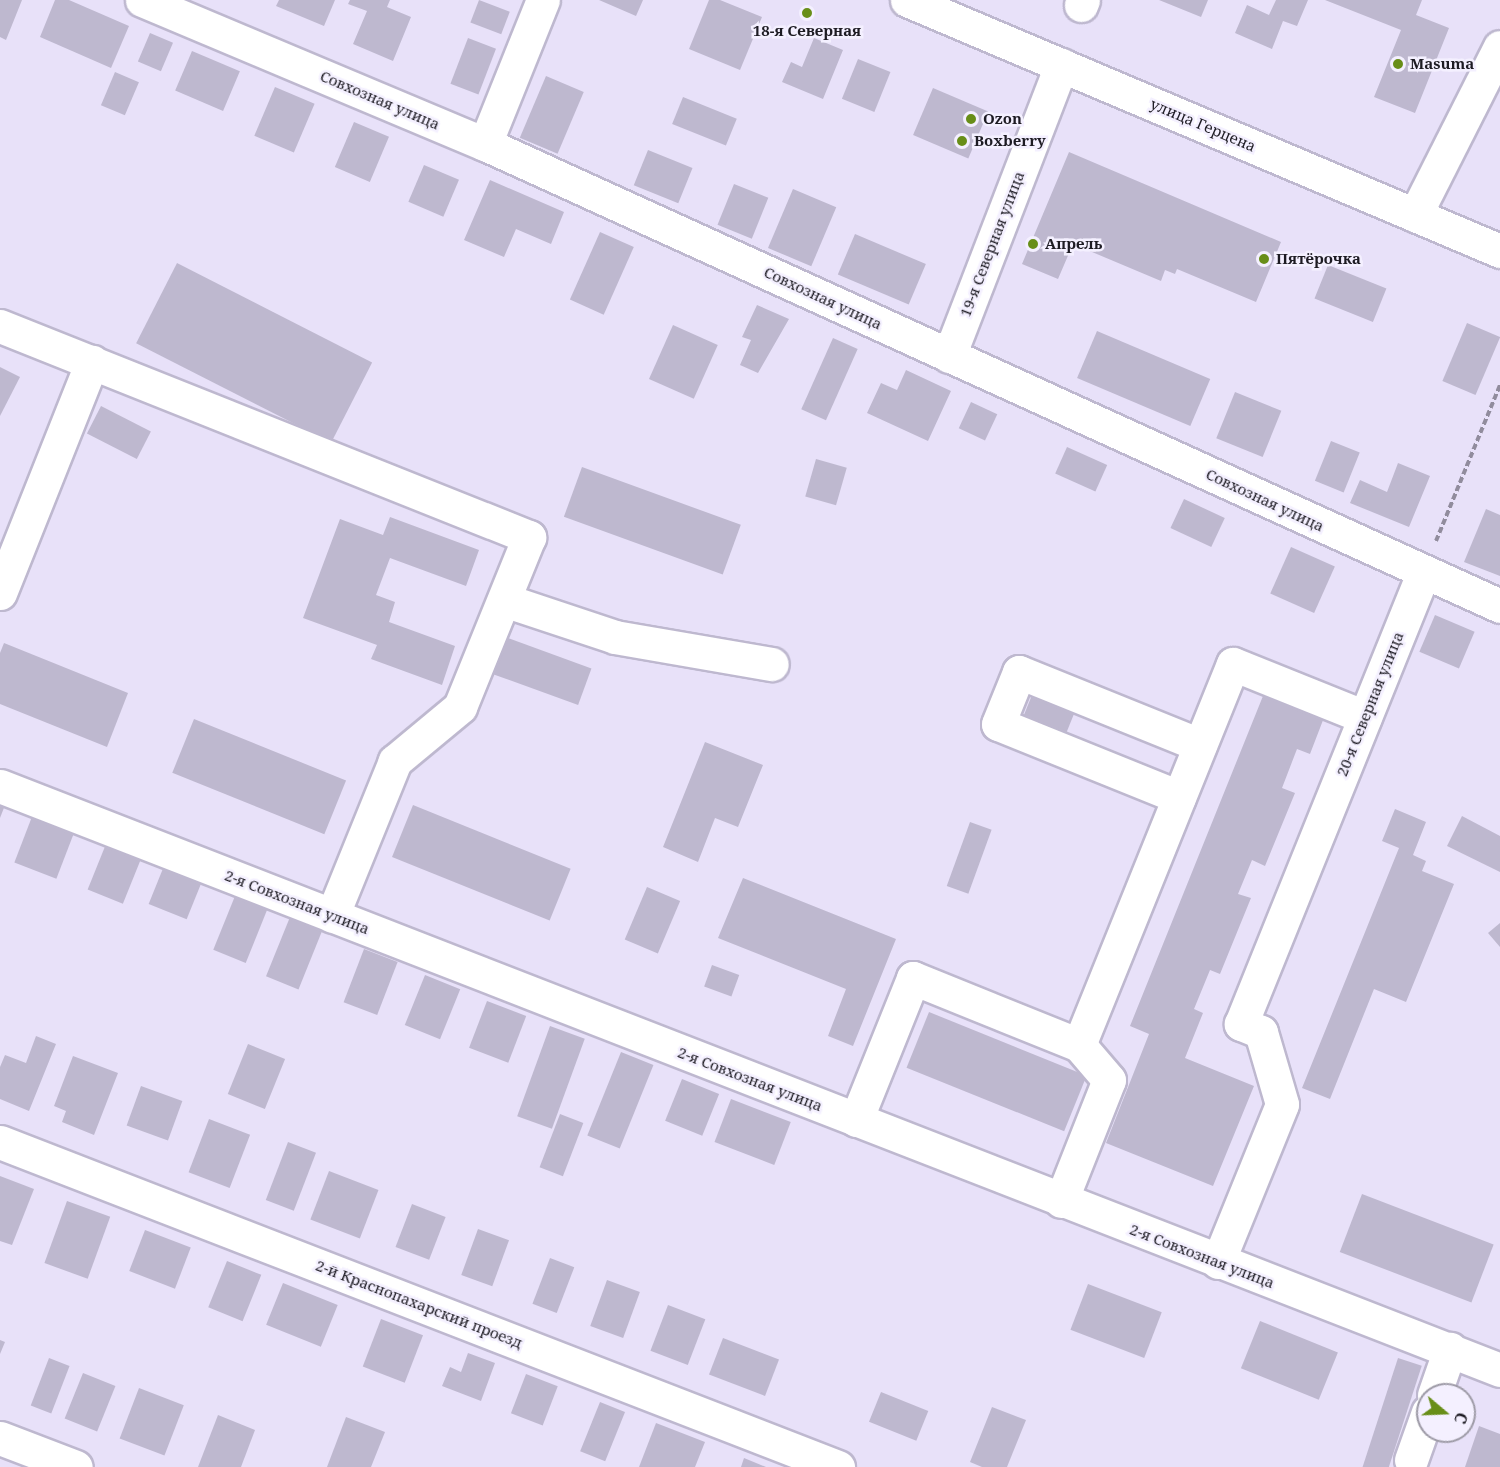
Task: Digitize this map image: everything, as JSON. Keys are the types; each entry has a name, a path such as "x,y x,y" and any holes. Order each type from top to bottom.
{"street":[{"path":"485,144 543,0"},
{"name":"улица Герцена","path":"907,0 1500,251"},
{"name":"Совхозная улица","path":"157,3 485,144 1500,606"},
{"path":"1415,215 1500,46"},
{"name":"19-я Северная улица","path":"949,356 1060,65"},
{"path":"0,326 529,537 460,707 395,761 332,916"},
{"path":"0,593 92,362"},
{"name":"20-я Северная улица","path":"1218,1262 1282,1104 1261,1032 1241,1024 1424,572"},
{"path":"504,600 615,637 772,664"},
{"path":"1079,1045 1233,664 1365,717"},
{"path":"1179,797 998,724 1018,672 1200,745"},
{"name":"2-я Совхозная улица","path":"0,786 1060,1201 1500,1370"},
{"path":"856,1120 913,978 1079,1045 1109,1080 1060,1201"},
{"name":"2-й Краснопахарский проезд","path":"0,1142 838,1467"},
{"path":"1438,1383 1450,1349"},
{"path":"0,1438 76,1467"},
{"path":"1411,1460 1417,1443"}],"path":[{"path":"1424,572 1500,385"}],"building":[{"path":"0,0 22,0 6,40 0,37"},
{"path":"55,0 69,0 129,26 111,68 40,37"},
{"path":"279,0 335,0 324,26 276,6"},
{"path":"350,0 390,0 387,7 411,17 393,61 353,44 367,11 348,4"},
{"path":"479,0 510,12 501,34 470,22"},
{"path":"599,0 643,0 636,16"},
{"path":"709,0 720,0 762,17 740,70 689,49"},
{"path":"1159,0 1208,0 1201,17"},
{"path":"1276,0 1308,0 1297,26 1283,21 1272,49 1235,33 1247,5 1269,15"},
{"path":"1325,0 1422,0 1416,15 1449,28 1415,113 1374,97 1401,30"},
{"path":"150,33 173,43 161,71 138,62"},
{"path":"468,38 496,49 478,94 450,84"},
{"path":"814,38 843,50 823,99 782,82 791,62 802,67"},
{"path":"192,51 240,71 223,111 175,91"},
{"path":"858,59 890,72 874,112 842,99"},
{"path":"115,72 139,82 125,115 101,105"},
{"path":"546,76 584,92 558,154 520,138"},
{"path":"275,87 315,104 294,153 254,136"},
{"path":"933,88 988,111 968,158 913,135"},
{"path":"683,97 737,119 726,146 672,124"},
{"path":"354,122 389,137 370,182 335,167"},
{"path":"648,150 693,168 678,203 634,185"},
{"path":"1069,152 1281,242 1256,302 1177,269 1175,274 1165,270 1161,281 1073,244 1058,279 1022,264"},
{"path":"424,165 459,180 443,217 408,202"},
{"path":"490,180 564,212 551,244 516,229 504,257 464,240"},
{"path":"734,184 768,198 752,239 718,225"},
{"path":"793,189 836,207 811,266 768,248"},
{"path":"600,232 634,247 604,315 570,300"},
{"path":"855,234 926,264 909,305 838,275"},
{"path":"177,263 372,362 331,443 136,343"},
{"path":"1328,265 1386,289 1373,322 1315,298"},
{"path":"757,305 789,319 758,373 740,365 751,340 742,337"},
{"path":"1467,323 1500,337 1476,395 1442,381"},
{"path":"673,325 718,345 694,399 649,379"},
{"path":"1097,331 1210,379 1190,426 1077,378"},
{"path":"833,338 858,349 826,420 801,409"},
{"path":"0,367 20,377 0,416"},
{"path":"906,370 951,391 928,441 867,413 881,383 897,390"},
{"path":"1235,392 1281,411 1263,457 1216,438"},
{"path":"971,402 997,414 985,441 959,428"},
{"path":"101,406 151,431 137,459 87,434"},
{"path":"1331,441 1360,453 1344,492 1315,481"},
{"path":"1067,447 1107,465 1095,491 1055,473"},
{"path":"816,459 847,468 836,505 805,496"},
{"path":"1398,463 1430,476 1409,527 1350,503 1360,480 1387,492"},
{"path":"582,467 741,525 723,575 564,517"},
{"path":"1184,499 1225,518 1211,547 1170,528"},
{"path":"1486,509 1500,515 1500,576 1464,562"},
{"path":"390,517 479,550 466,586 390,558 376,595 395,602 389,622 455,646 442,685 371,659 377,645 303,618 340,519 383,535"},
{"path":"1291,547 1335,567 1314,613 1270,594"},
{"path":"1435,615 1475,632 1459,669 1419,652"},
{"path":"505,637 591,668 578,705 492,674"},
{"path":"4,643 128,693 107,747 0,704 0,653"},
{"path":"1265,691 1325,715 1310,754 1297,749 1282,788 1295,793 1265,866 1252,860 1238,894 1251,898 1220,974 1210,970 1194,1009 1203,1013 1185,1058 1254,1086 1213,1186 1106,1143 1149,1034 1130,1026"},
{"path":"1032,695 1075,712 1064,738 1022,721"},
{"path":"194,719 346,780 324,834 172,773"},
{"path":"705,742 763,765 738,827 715,818 698,862 663,847"},
{"path":"0,798 7,800 0,818"},
{"path":"413,805 571,869 550,921 392,857"},
{"path":"1395,809 1426,822 1413,855 1426,861 1422,871 1454,884 1406,1002 1374,989 1330,1099 1302,1088 1399,848 1382,841"},
{"path":"33,814 75,830 56,879 14,863"},
{"path":"1462,816 1500,836 1500,872 1447,846"},
{"path":"970,822 992,830 968,894 947,886"},
{"path":"106,844 141,858 123,904 88,889"},
{"path":"164,866 202,881 187,919 149,904"},
{"path":"743,878 896,939 853,1046 828,1036 846,989 718,938"},
{"path":"647,887 680,901 658,954 625,939"},
{"path":"235,896 267,909 246,963 213,950"},
{"path":"290,917 322,930 298,989 266,976"},
{"path":"1500,923 1500,947 1488,933"},
{"path":"364,949 398,962 377,1015 344,1002"},
{"path":"712,965 739,975 731,997 704,987"},
{"path":"425,975 460,989 440,1039 405,1025"},
{"path":"487,1001 526,1016 508,1063 469,1048"},
{"path":"929,1012 1087,1076 1064,1131 907,1068"},
{"path":"550,1026 585,1039 552,1129 517,1116"},
{"path":"36,1036 56,1044 29,1111 0,1099 0,1067 5,1055 26,1063"},
{"path":"248,1044 285,1059 265,1109 228,1094"},
{"path":"621,1052 653,1065 620,1149 587,1135"},
{"path":"73,1056 118,1073 94,1135 62,1122 66,1111 54,1106"},
{"path":"682,1079 719,1094 702,1136 665,1121"},
{"path":"141,1086 182,1101 168,1141 127,1125"},
{"path":"731,1099 791,1122 774,1165 715,1142"},
{"path":"560,1114 583,1123 563,1176 540,1167"},
{"path":"209,1119 250,1135 230,1188 189,1172"},
{"path":"288,1142 316,1153 294,1211 266,1200"},
{"path":"329,1171 378,1190 360,1239 310,1220"},
{"path":"0,1176 34,1189 12,1245 0,1241"},
{"path":"1362,1194 1494,1245 1471,1302 1340,1252"},
{"path":"67,1201 110,1217 88,1279 44,1263"},
{"path":"412,1204 446,1217 429,1260 396,1247"},
{"path":"478,1229 509,1240 492,1286 461,1275"},
{"path":"145,1230 191,1248 175,1289 129,1271"},
{"path":"550,1258 574,1267 557,1313 532,1304"},
{"path":"227,1261 261,1275 243,1321 208,1307"},
{"path":"607,1280 640,1292 623,1338 590,1326"},
{"path":"283,1283 338,1305 321,1347 266,1325"},
{"path":"1088,1284 1162,1312 1144,1358 1070,1330"},
{"path":"668,1305 705,1319 688,1365 650,1351"},
{"path":"381,1319 423,1335 405,1383 363,1367"},
{"path":"1260,1321 1338,1352 1319,1400 1241,1368"},
{"path":"723,1338 779,1360 765,1396 709,1374"},
{"path":"0,1340 5,1342 0,1354"},
{"path":"468,1353 495,1363 481,1401 442,1386 450,1367 461,1372"},
{"path":"49,1358 70,1366 51,1413 31,1406"},
{"path":"1398,1358 1422,1366 1416,1384 1389,1467 1363,1467"},
{"path":"83,1373 115,1386 97,1432 65,1418"},
{"path":"526,1374 558,1386 543,1425 511,1413"},
{"path":"139,1388 184,1405 164,1456 120,1438"},
{"path":"881,1392 928,1411 916,1441 869,1422"},
{"path":"600,1402 625,1412 605,1461 580,1451"},
{"path":"992,1407 1026,1420 1007,1467 982,1467 970,1462"},
{"path":"218,1415 255,1430 241,1467 198,1467"},
{"path":"346,1417 385,1432 371,1467 327,1467"},
{"path":"656,1423 705,1442 695,1467 639,1467"},
{"path":"1479,1426 1500,1434 1500,1467 1465,1467 1473,1443 1476,1443"},
{"path":"744,1458 766,1467 741,1467"}],"place":[{"name":"18-я Северная","path":"807,13"},
{"name":"Masuma","path":"1398,64"},
{"name":"Ozon","path":"971,119"},
{"name":"Boxberry","path":"962,141"},
{"name":"Апрель","path":"1033,244"},
{"name":"Пятёрочка","path":"1264,259"}]}
